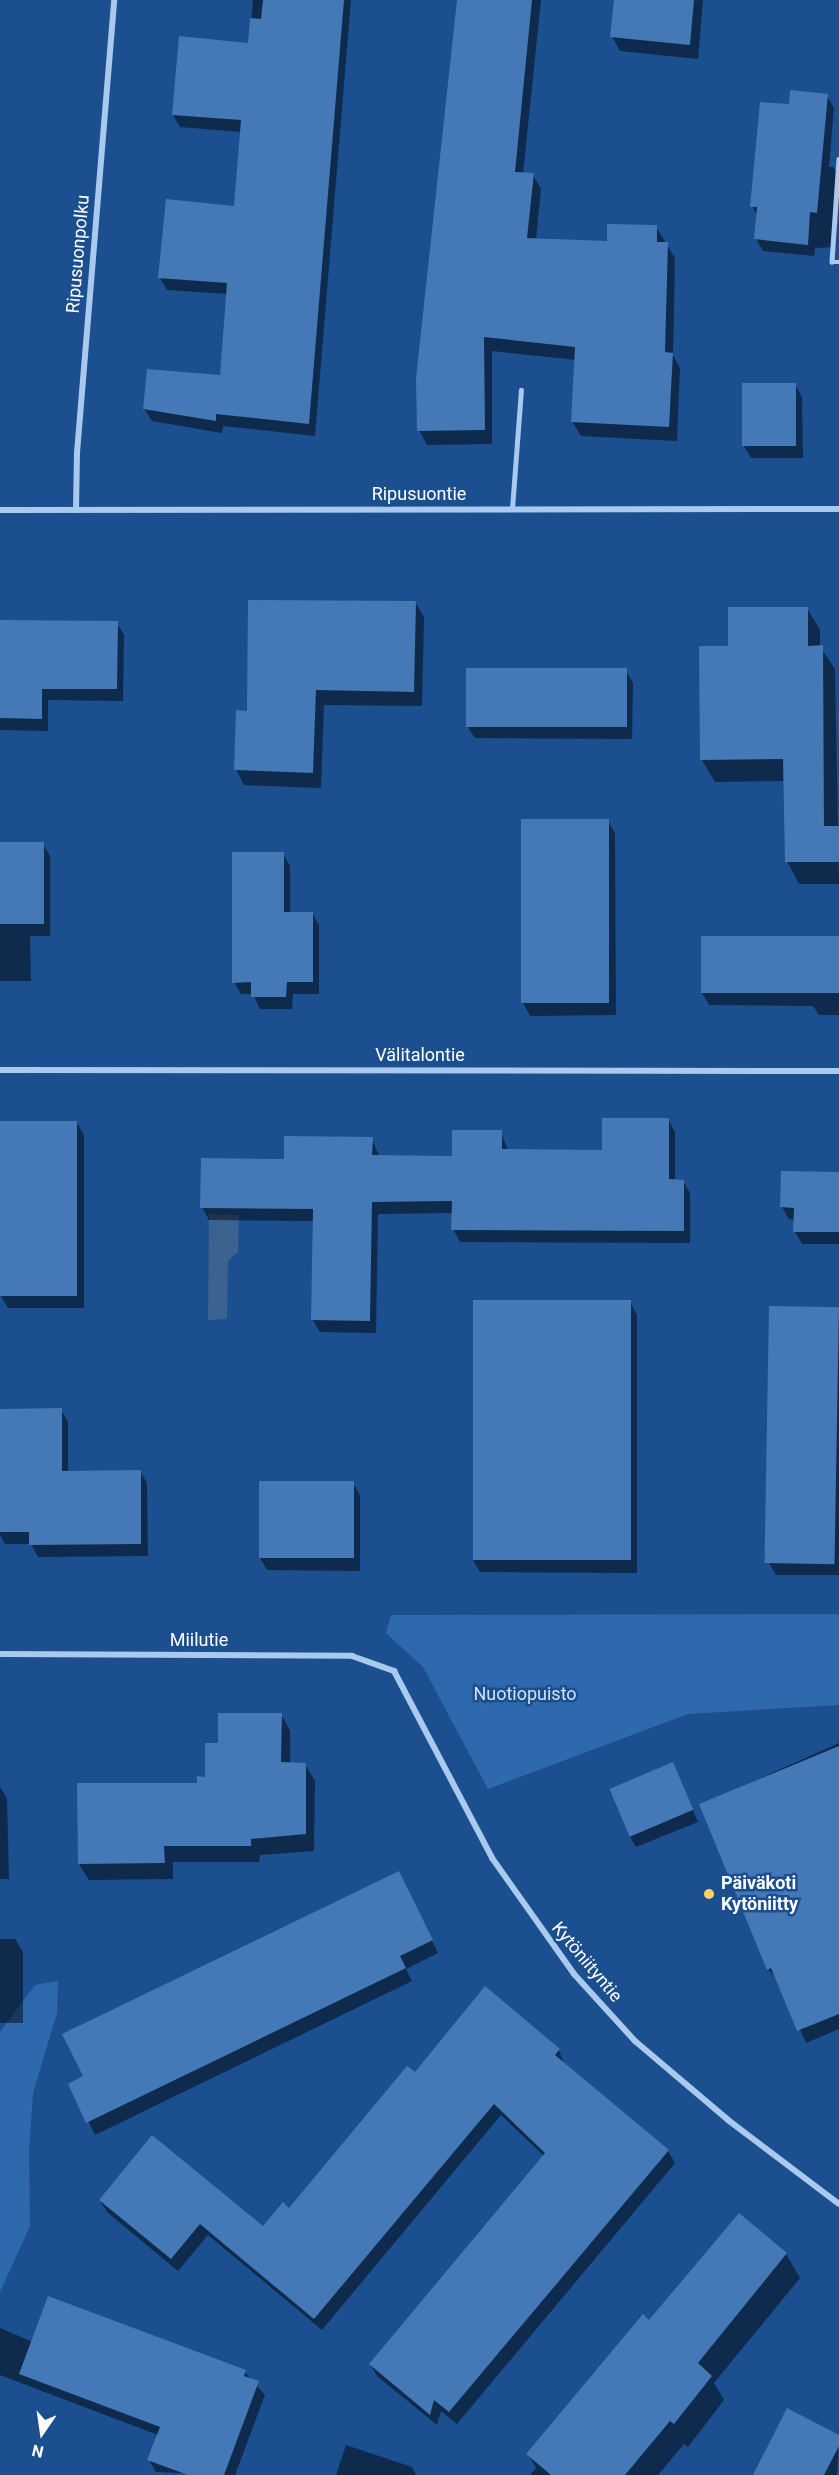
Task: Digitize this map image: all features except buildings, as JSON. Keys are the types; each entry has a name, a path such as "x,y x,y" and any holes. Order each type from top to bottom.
{"street":[{"name":"Ripusuonpolku","path":"76,510 77,453 114,0"},
{"name":"Ripusuontie","path":"0,510 839,509"},
{"name":"Välitalontie","path":"0,1070 839,1071"},
{"name":"Miilutie","path":"0,1654 352,1656 394,1671"},
{"name":"Kytöniityntie","path":"394,1671 492,1858 574,1974 635,2041 728,2120 839,2204"}],"lane":[{"path":"839,159 832,262 839,262"},
{"path":"512,509 521,390"}],"green space":[{"name":"Nuotiopuisto","path":"839,1614 839,1705 688,1714 488,1789 423,1667 386,1633 391,1615"},
{"path":"58,1981 57,2013 33,2093 29,2150 30,2226 0,2292 0,2032 35,1985"}],"shaded area":[{"path":"209,1214 239,1215 238,1252 228,1261 227,1319 208,1320"}],"place":[{"name":"Päiväkoti Kytöniitty","path":"709,1894"}]}
